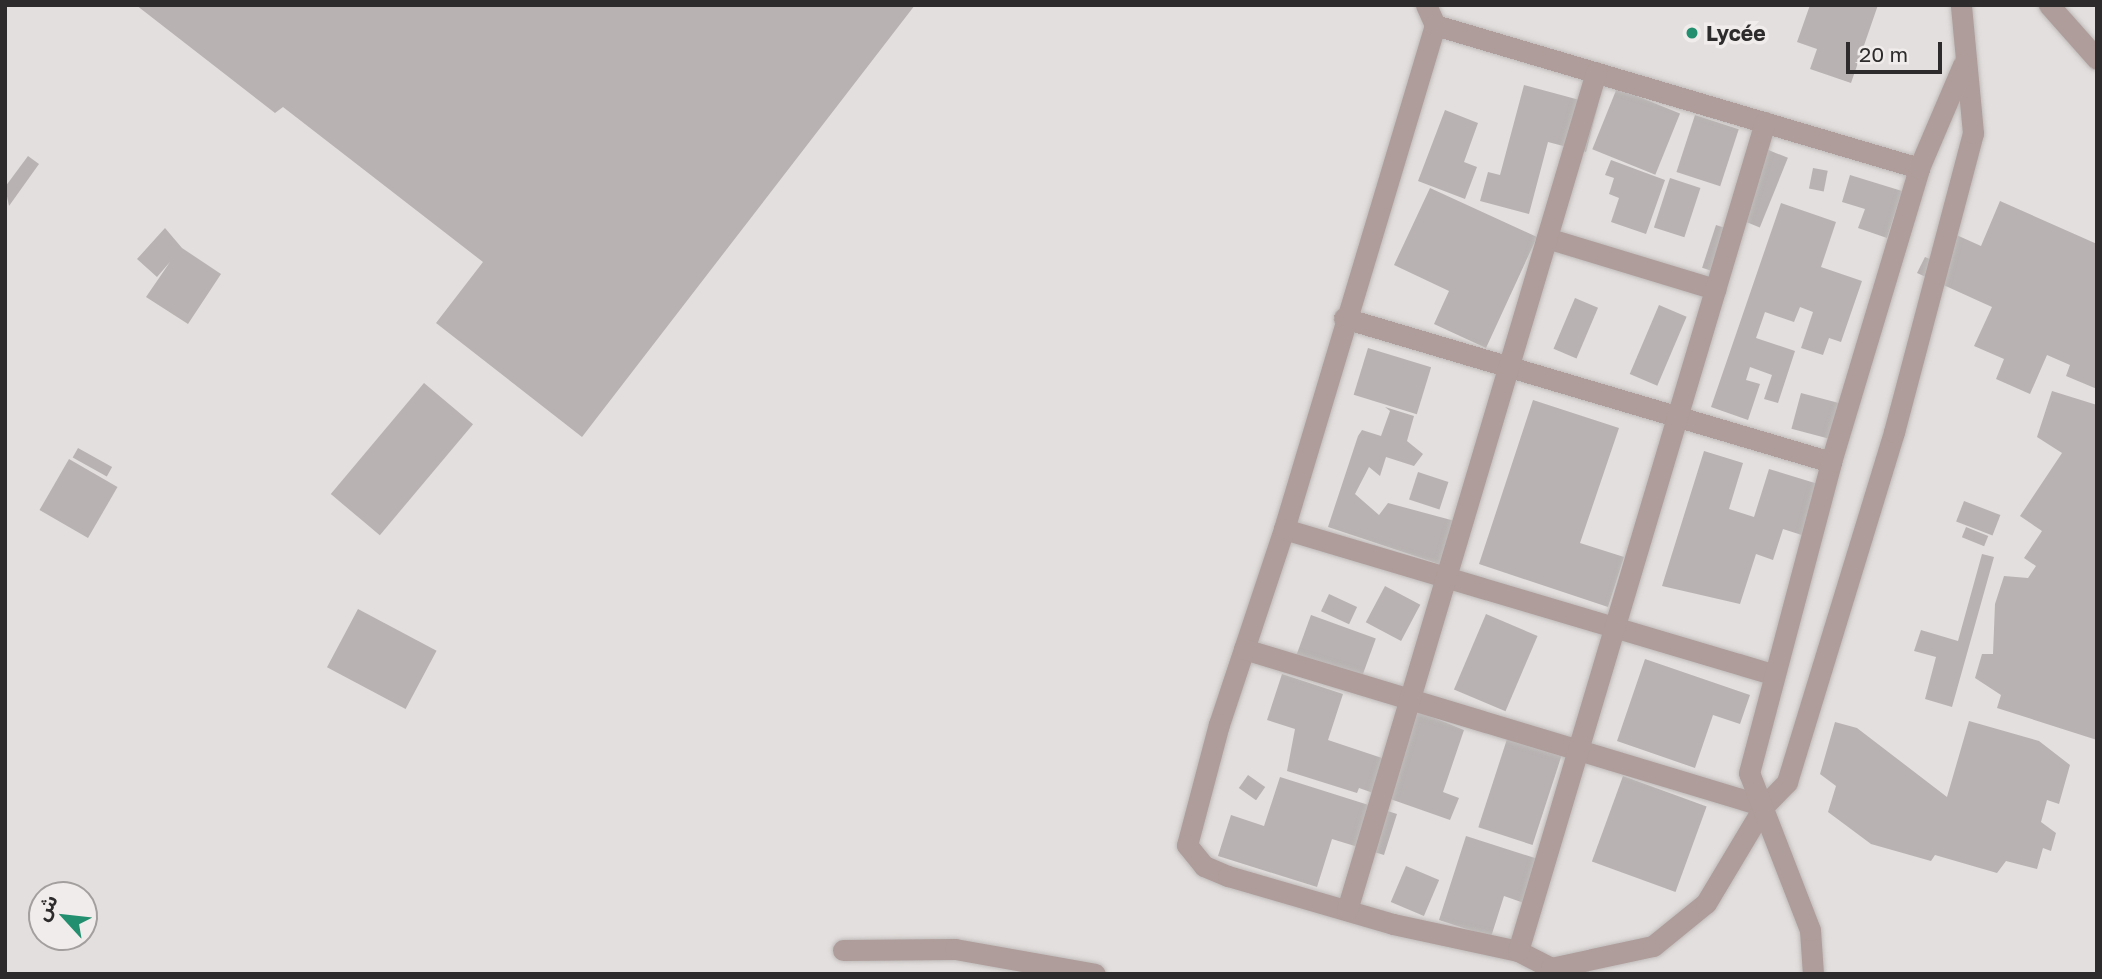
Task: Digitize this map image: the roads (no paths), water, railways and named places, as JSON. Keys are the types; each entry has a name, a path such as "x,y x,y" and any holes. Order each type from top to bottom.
{"street":[{"path":"1919,168 1596,72 1431,15 1284,529 1244,649 1187,845 1204,866 1228,876 1346,910 1518,951 1550,971 1653,946 1706,903 1764,806 1787,782 1926,318 1973,133 1964,62 1961,5"},
{"path":"2049,5 2097,59"},
{"path":"1813,974 1810,930 1749,772 1772,674 1831,462 1919,168 1964,62"},
{"path":"1346,910 1596,72"},
{"path":"1518,951 1765,122"},
{"path":"1547,238 1715,289"},
{"path":"1344,318 1831,462"},
{"path":"1284,529 1772,674"},
{"path":"1244,649 1764,806"},
{"path":"843,950 955,949 1095,974"}],"place":[{"name":"Lycée","path":"1692,33"}]}
